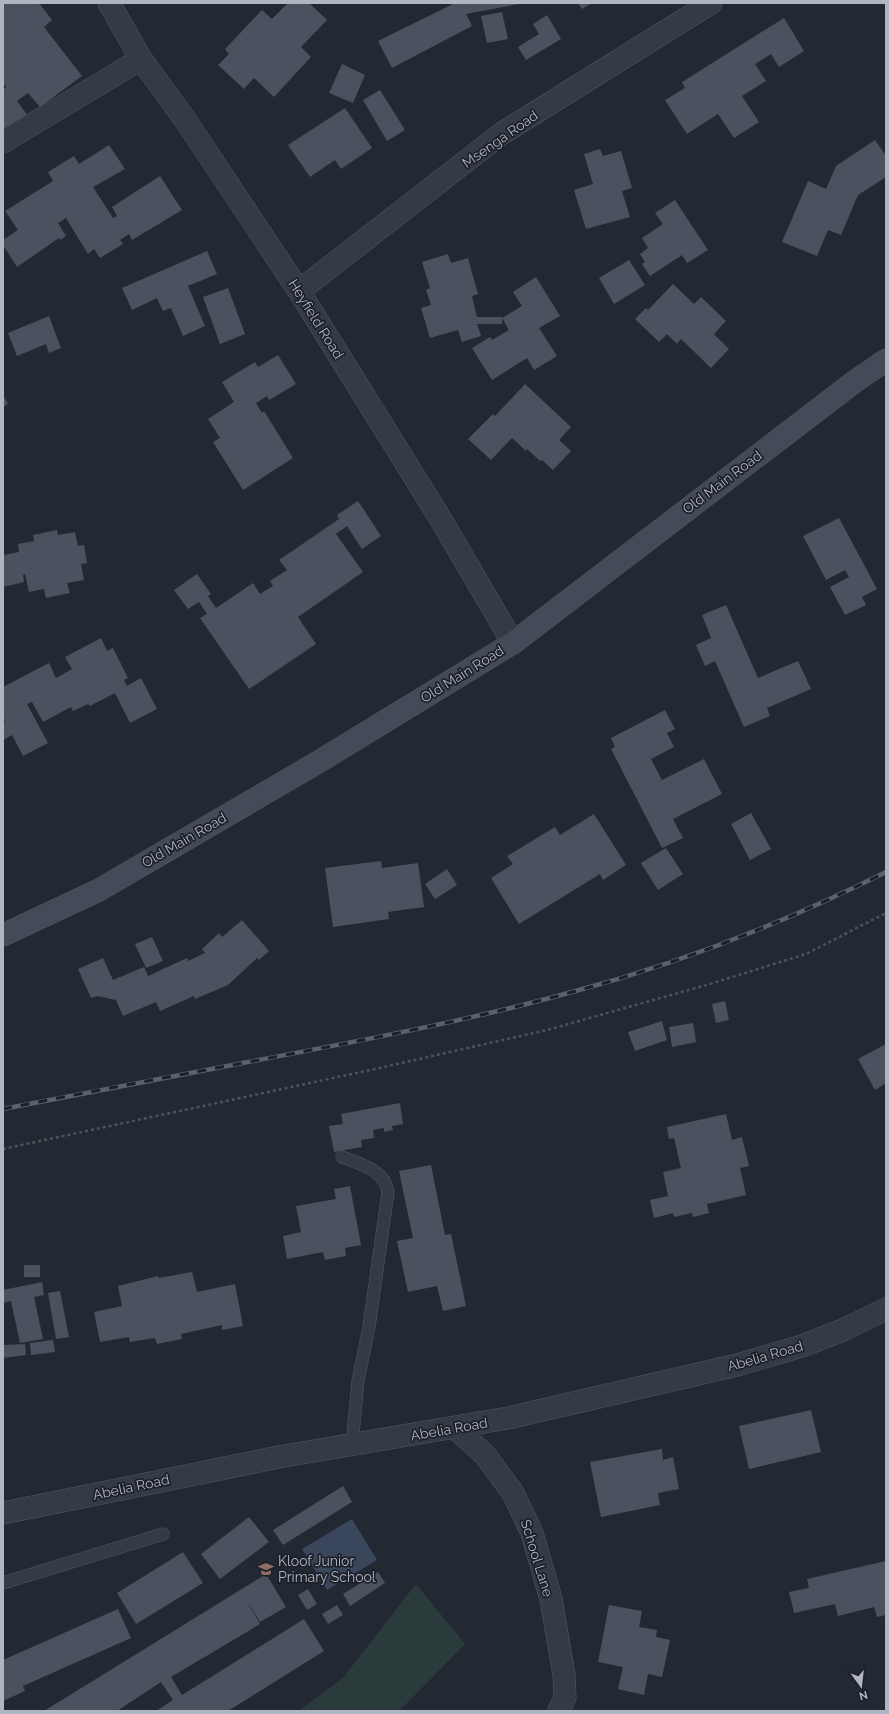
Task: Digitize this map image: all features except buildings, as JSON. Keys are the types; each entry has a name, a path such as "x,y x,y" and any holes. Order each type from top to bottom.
{"street":[{"name":"Heyfield Road","path":"108,3 141,59 186,121 299,291 440,518 513,642"},
{"name":"Msenga Road","path":"299,291 501,134 711,3"},
{"path":"3,142 141,59"},
{"name":"Old Main Road","path":"3,935 99,890 320,761 513,642 854,382 886,360"},
{"name":"Abelia Road","path":"3,1513 284,1456 508,1418 737,1365 809,1343 842,1330 886,1309"},
{"name":"School Lane","path":"455,1428 485,1454 513,1493 532,1533 550,1599 564,1675 564,1706"}],"lane":[{"path":"342,1157 369,1168 380,1175 387,1183 388,1192 369,1327 358,1381 352,1445"},
{"path":"3,1583 163,1534"}],"path":[{"path":"3,1149 367,1071 548,1030 710,984 806,954 886,913"}],"shaded area":[{"path":"416,1584 465,1644 399,1711 299,1711 343,1678"}],"water":[{"path":"352,1519 377,1560 327,1590 302,1549"}],"railway":[{"path":"3,1109 408,1031 490,1013 613,981 732,940 810,908 886,872"}],"place":[{"name":"Kloof Junior Primary School","path":"266,1569"}]}
